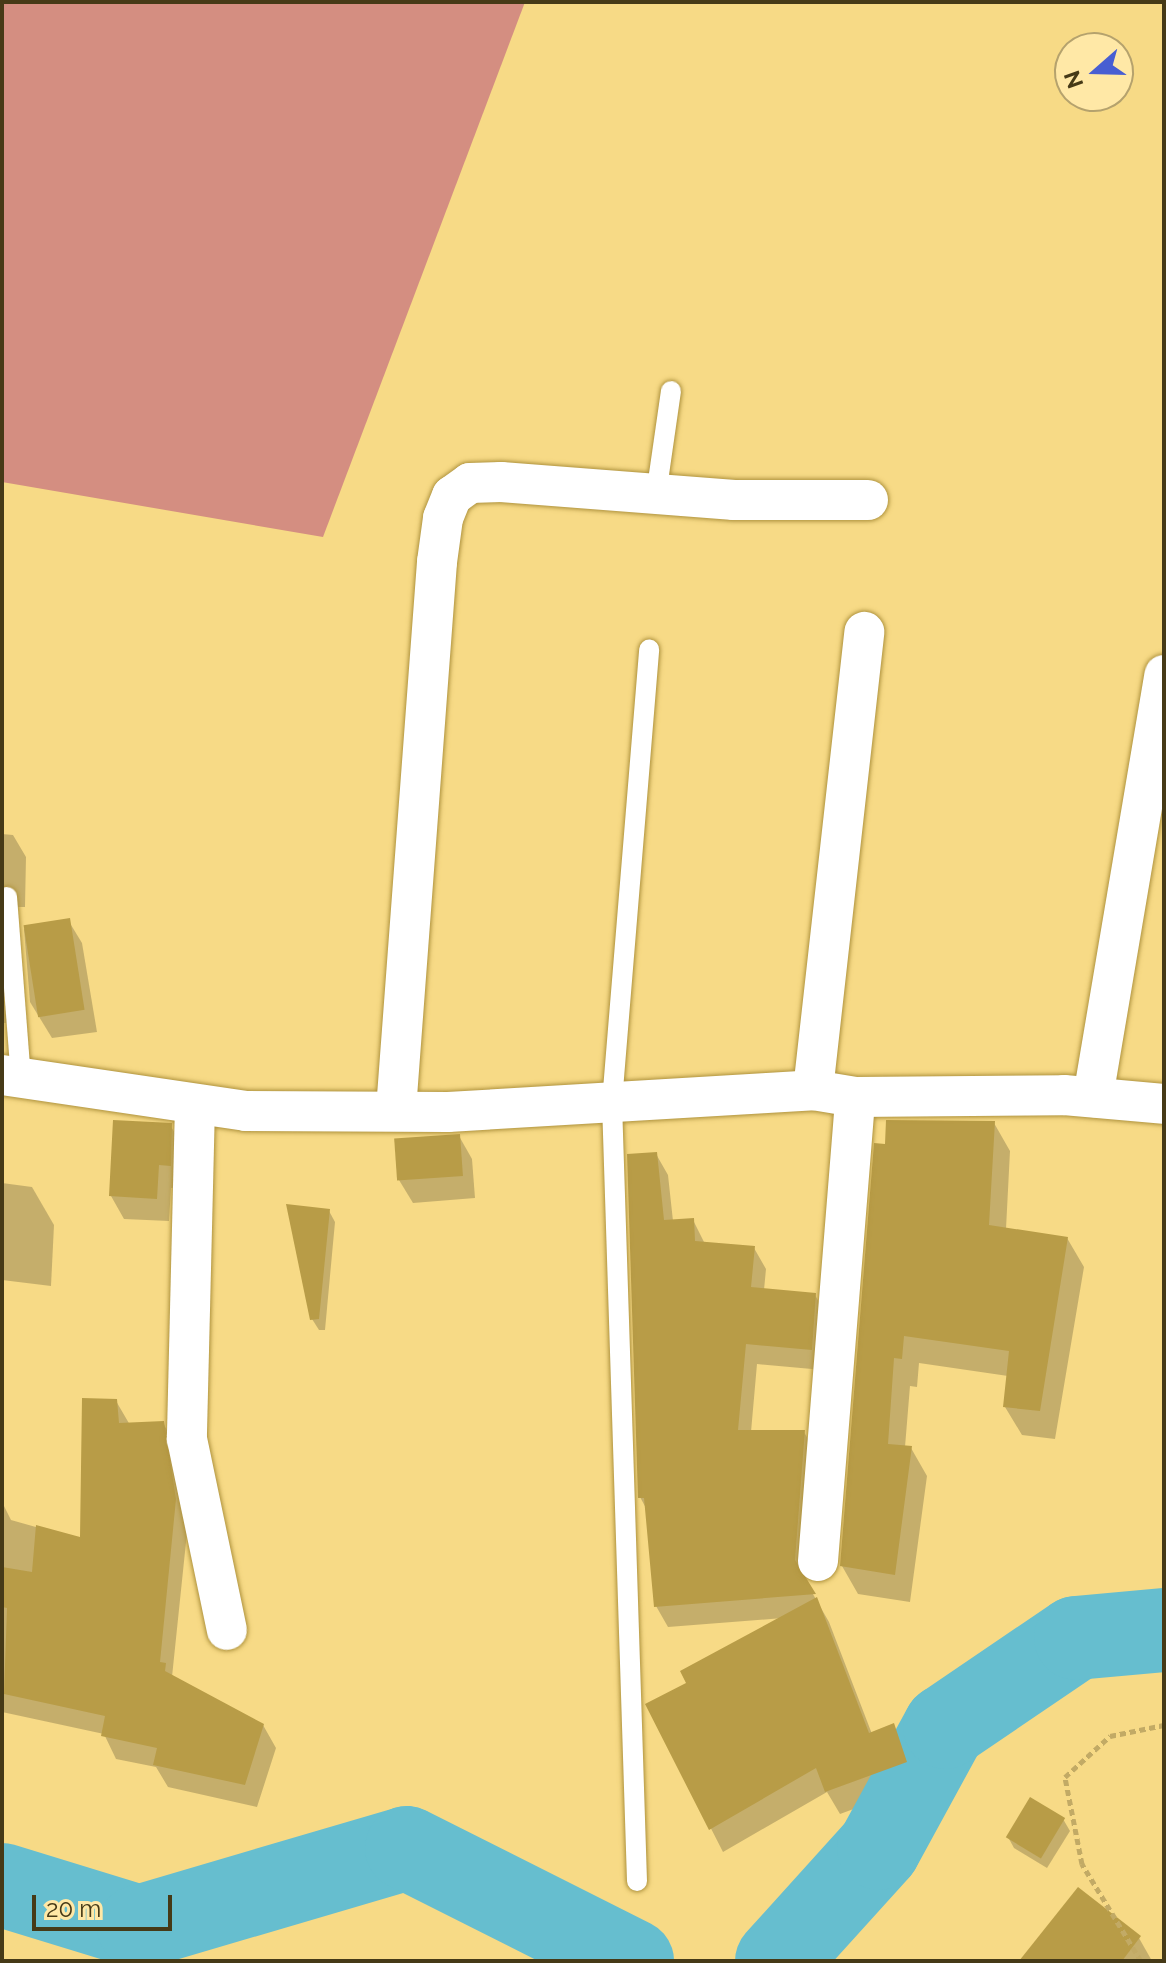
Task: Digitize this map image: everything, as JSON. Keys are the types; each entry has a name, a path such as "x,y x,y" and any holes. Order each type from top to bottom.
{"street":[{"path":"396,1110 437,562 452,496 470,483 501,482 656,495 868,500"},
{"path":"813,1090 864,632"},
{"path":"1093,1097 1153,763 1164,675"},
{"path":"12,1076 246,1111 396,1110 612,1102 813,1090 855,1097 1093,1097 1164,1104"},
{"path":"818,1561 855,1097"},
{"path":"195,1105 187,1439 227,1630"}],"lane":[{"path":"656,495 671,391"},
{"path":"637,1881 612,1102 649,650"},
{"path":"7,897 12,1076"}],"path":[{"path":"1141,1961 1082,1864 1065,1777 1110,1736 1164,1725"}],"shaded area":[{"path":"2,2 525,2 323,537 2,482"}],"building":[{"path":"70,918 85,1010 38,1017 24,925"},
{"path":"113,1120 172,1123 171,1166 159,1165 157,1199 109,1196"},
{"path":"886,1120 995,1121 989,1225 1068,1237 1040,1411 1003,1407 1009,1351 904,1336 902,1359 894,1358 888,1444 912,1446 895,1575 840,1566 874,1143 885,1144"},
{"path":"460,1134 463,1176 397,1181 394,1139"},
{"path":"657,1152 664,1220 694,1218 695,1241 755,1246 751,1287 816,1293 812,1350 746,1344 738,1430 805,1430 795,1560 816,1594 654,1607 644,1498 638,1498 627,1154"},
{"path":"286,1204 330,1209 319,1319 310,1320"},
{"path":"82,1398 117,1399 119,1423 164,1421 176,1499 160,1662 166,1663 165,1671 264,1724 245,1785 153,1765 157,1748 101,1736 105,1716 4,1694 7,1608 2,1607 2,1567 32,1572 36,1525 80,1537"},
{"path":"817,1597 869,1733 894,1723 907,1762 825,1792 816,1768 709,1830 645,1704 686,1683 680,1671"},
{"path":"1030,1797 1065,1818 1041,1858 1006,1837"},
{"path":"1078,1887 1141,1936 1122,1961 1019,1961"}],"waterway":[{"path":"777,1961 879,1848 945,1727 1076,1638 1164,1630"},
{"path":"2,1885 139,1927 407,1848 632,1961"}]}
